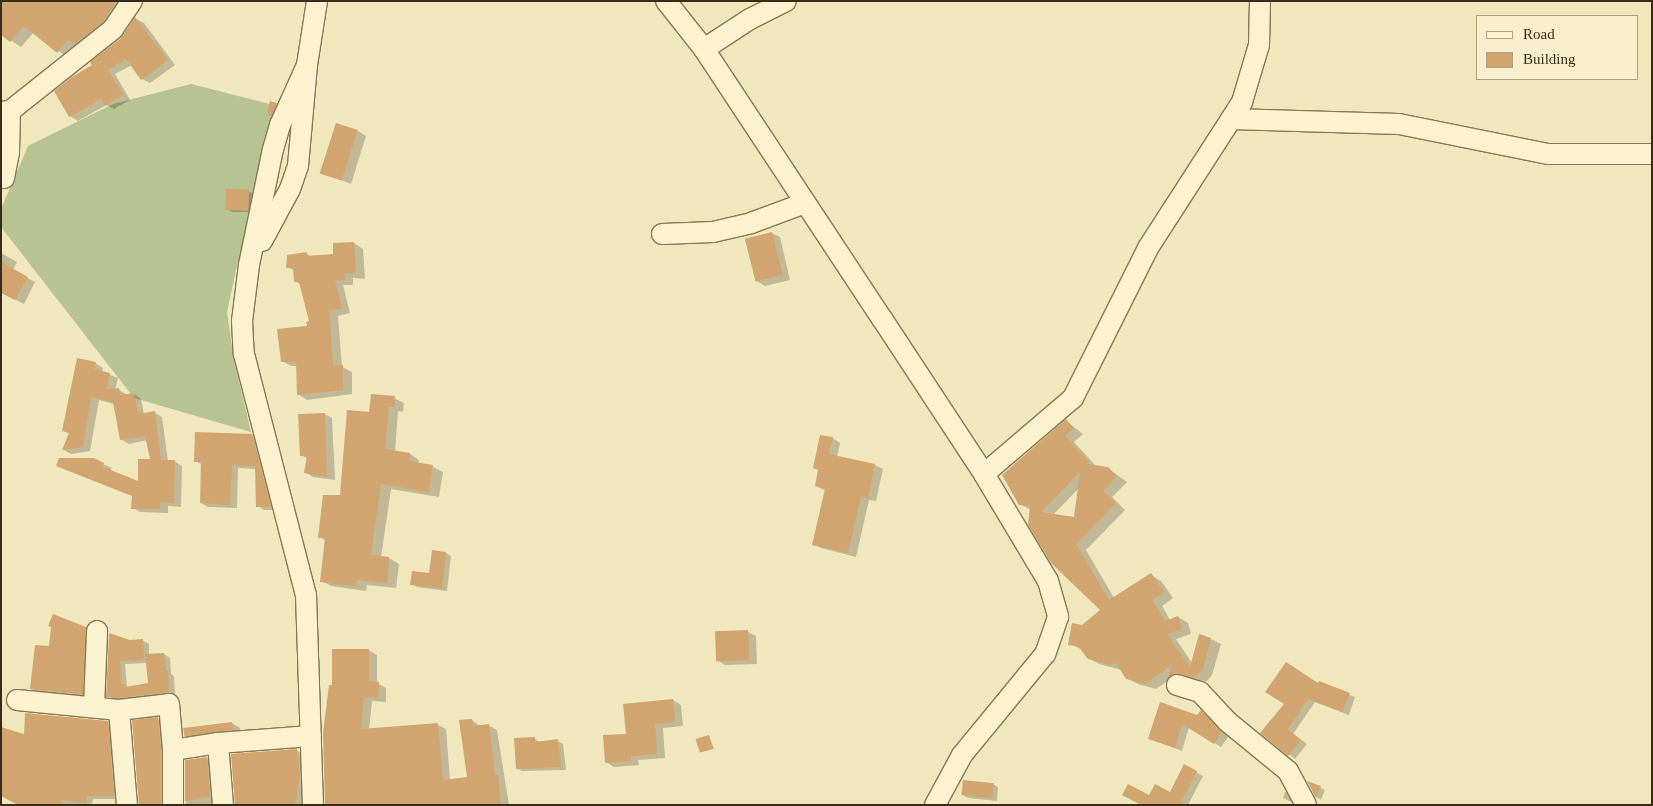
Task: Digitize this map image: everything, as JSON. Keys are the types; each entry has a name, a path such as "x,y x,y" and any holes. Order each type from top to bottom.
{"street":[{"path":"4,178 9,152 6,111 113,29 132,1"},
{"path":"249,265 290,189 298,166 307,65 317,1"},
{"path":"666,1 704,49 984,474 1048,581 1058,617 1045,654 962,755 935,805"},
{"path":"704,49 750,19 786,1"},
{"path":"984,474 1073,398 1148,248 1242,102 1259,45 1260,1"},
{"path":"307,65 275,141 249,265 243,306 244,354 306,595 313,805"},
{"path":"1231,119 1400,124 1548,154 1652,154"},
{"path":"662,234 713,232 732,228 805,203"},
{"path":"94,707 97,631"},
{"path":"1177,685 1200,692 1228,722 1288,771 1306,805"},
{"path":"17,700 119,710 169,704 173,750 173,805"},
{"path":"119,710 126,805"},
{"path":"173,750 218,743 311,736"},
{"path":"218,743 223,805"}],"green space":[{"path":"191,84 274,105 260,186 237,266 227,312 234,360 251,432 134,398 1,227 1,209 28,146 113,104"}],"building":[{"path":"1,1 117,1 104,21 74,44 68,39 57,53 24,26 10,42 1,35"},
{"path":"135,17 168,60 141,80 126,59 108,70 123,95 105,106 101,99 69,117 54,91 92,65 90,62 121,38"},
{"path":"270,101 277,103 271,116 267,114"},
{"path":"336,123 358,130 341,181 320,173"},
{"path":"226,189 249,190 248,211 225,210"},
{"path":"772,232 783,275 755,281 745,239"},
{"path":"354,242 356,274 344,273 345,280 335,280 342,308 329,311 333,366 343,365 343,390 297,395 296,362 281,362 277,329 307,326 306,322 309,321 299,282 294,282 293,268 286,268 287,255 307,252 307,256 333,254 333,243"},
{"path":"1,262 28,277 15,300 1,293"},
{"path":"77,358 96,362 94,369 110,373 106,390 119,388 120,395 134,393 138,414 155,411 161,460 175,460 174,503 160,503 160,509 131,509 132,496 56,466 59,458 94,458 104,463 103,467 138,481 138,459 150,459 145,436 120,440 113,402 91,397 83,447 62,450 69,433 62,431"},
{"path":"371,394 395,396 394,407 389,407 385,449 410,453 409,461 433,465 429,492 381,484 371,555 389,557 387,583 357,580 356,586 320,582 325,538 318,538 323,495 340,495 347,410 369,412"},
{"path":"325,413 327,477 304,473 307,456 300,456 298,414"},
{"path":"1066,419 1074,428 1065,436 1089,462 1087,464 1108,467 1117,476 1103,491 1116,503 1076,544 1109,600 1151,573 1164,592 1152,600 1165,621 1178,616 1182,629 1167,634 1190,667 1199,634 1211,638 1203,669 1196,676 1192,677 1175,673 1168,678 1172,665 1145,684 1126,679 1116,663 1109,665 1088,659 1078,646 1068,645 1072,623 1082,625 1100,610 1051,563 1028,525 1030,506 1019,505 1002,475","holes":["1080,472 1074,517 1041,512"]},
{"path":"195,432 252,434 271,507 256,507 255,466 232,465 230,505 200,503 201,462 194,462"},
{"path":"820,435 833,437 829,454 875,464 868,498 861,496 848,553 812,545 825,489 815,486 818,470 813,468"},
{"path":"432,550 446,552 442,588 410,585 412,571 429,573"},
{"path":"53,614 86,627 83,694 30,689 35,645 49,646 51,627 48,626"},
{"path":"748,630 749,660 716,661 715,631"},
{"path":"109,633 130,640 143,639 144,660 120,661 121,684 125,684 125,687 148,683 145,654 164,653 166,671 168,671 169,692 119,698 106,697"},
{"path":"332,649 369,649 369,681 379,682 378,698 364,697 361,729 438,723 443,780 467,777 459,720 472,719 473,726 489,724 495,775 498,775 501,805 325,805 323,733 329,685 332,685"},
{"path":"1286,662 1318,683 1319,681 1350,693 1342,712 1308,699 1288,729 1301,740 1288,756 1260,733 1284,704 1265,692"},
{"path":"673,699 675,722 655,724 657,754 631,756 631,761 605,763 603,735 626,734 623,704"},
{"path":"1160,702 1197,715 1201,710 1222,732 1214,744 1182,724 1175,748 1148,739"},
{"path":"25,713 108,721 114,796 87,796 86,803 61,800 61,805 18,805 1,796 1,727 24,734"},
{"path":"158,717 161,751 161,805 139,805 132,720"},
{"path":"232,722 233,730 184,736 183,728"},
{"path":"709,735 713,748 700,752 696,739"},
{"path":"535,737 535,742 558,739 561,767 516,769 514,738"},
{"path":"297,749 300,775 295,805 235,805 231,754"},
{"path":"207,757 210,797 185,801 185,760"},
{"path":"1184,764 1197,771 1180,805 1141,805 1122,795 1128,784 1149,795 1155,784 1170,792"},
{"path":"963,780 994,783 992,798 961,795"},
{"path":"1307,781 1321,786 1316,798"}]}
